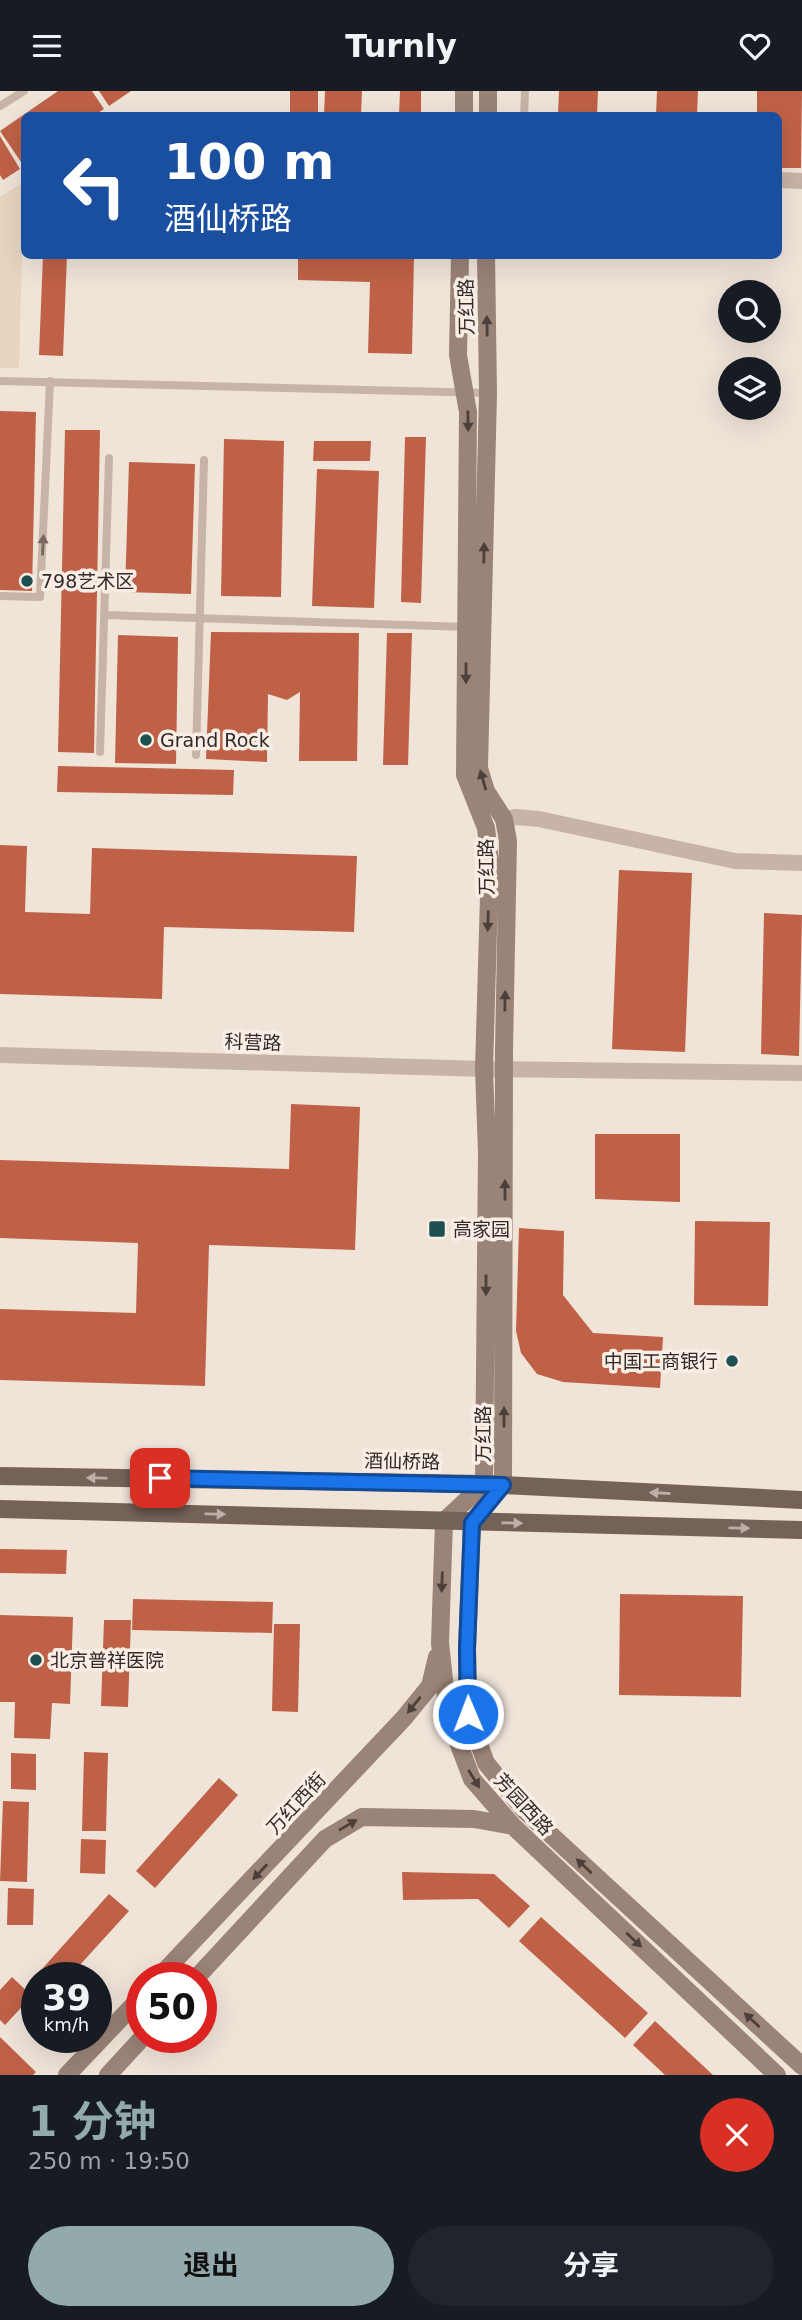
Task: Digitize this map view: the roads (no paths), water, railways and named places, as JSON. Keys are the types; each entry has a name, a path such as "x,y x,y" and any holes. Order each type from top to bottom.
{"main road":[{"name":"酒仙桥路","path":"0,1476 484,1484 802,1500"},
{"path":"0,1509 472,1523 802,1529"}],"street":[{"path":"464,91 464,112"},
{"path":"488,91 488,112"},
{"path":"782,180 802,181"},
{"name":"万红路","path":"460,259 458,355 468,412 465,775 486,828 490,862 484,1069 487,1152 484,1484"},
{"name":"万红路","path":"486,259 488,393 479,768 486,792 504,819 508,841 504,1069 503,1485"},
{"path":"504,819 539,819 735,861 802,863"},
{"name":"科营路","path":"0,1055 484,1069 802,1073"},
{"path":"444,1521 484,1484"},
{"path":"472,1523 503,1485"},
{"name":"芳园西路","path":"444,1521 440,1643 449,1716 472,1779 513,1826 777,2075"},
{"name":"芳园西路","path":"472,1523 467,1649 468,1714 486,1763 525,1811 802,2066"},
{"name":"万红西街","path":"173,1962 404,1718 430,1686 440,1643"},
{"path":"211,1962 325,1839 362,1817 474,1819 513,1826"},
{"path":"67,2075 126,2013"},
{"path":"108,2075 128,2053"}],"lane":[{"path":"0,106 24,91"},
{"path":"524,112 525,91"},
{"path":"0,381 488,393"},
{"path":"0,596 40,597 50,381"},
{"path":"100,752 109,458"},
{"path":"196,755 204,460"},
{"path":"105,615 200,616 466,627"}],"place":[{"name":"798艺术区","path":"27,581"},
{"name":"Grand Rock","path":"146,740"},
{"name":"高家园","path":"437,1229"},
{"name":"中国工商银行","path":"732,1361"},
{"name":"北京普祥医院","path":"36,1660"}]}
